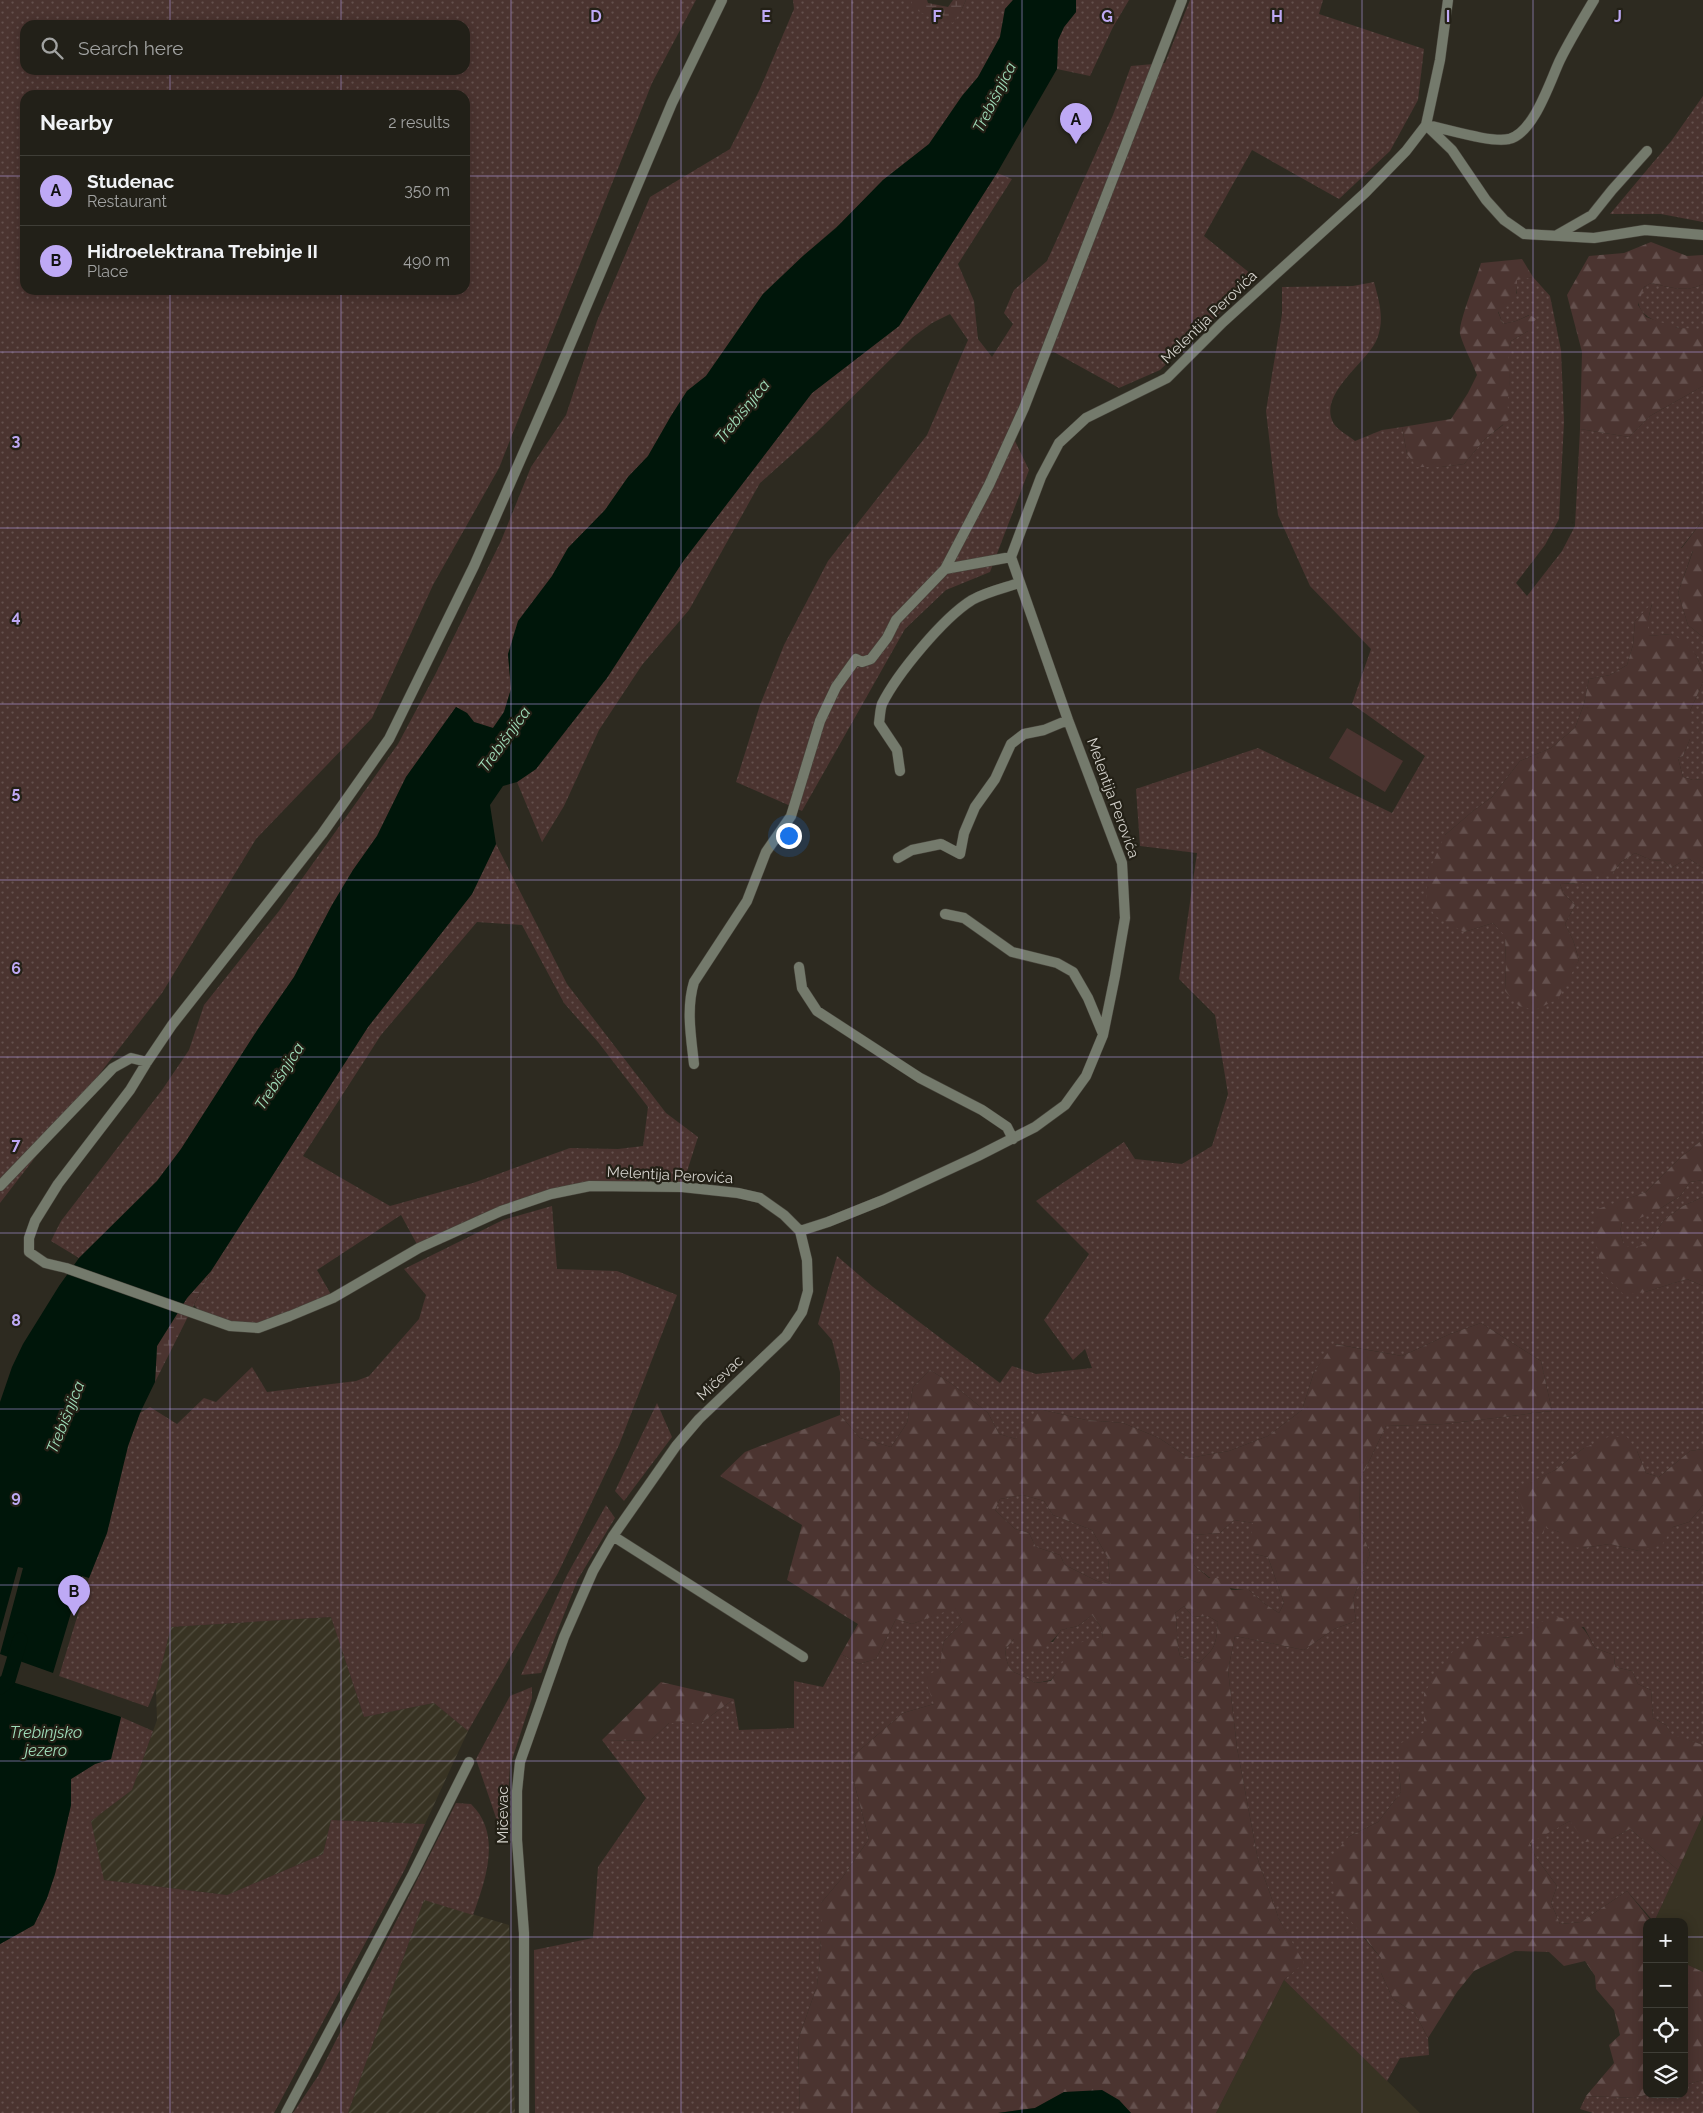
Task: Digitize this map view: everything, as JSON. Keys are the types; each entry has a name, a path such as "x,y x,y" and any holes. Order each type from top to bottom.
{"street":[{"path":"0,1186 82,1098 113,1068 131,1058 146,1062 203,985 322,834 389,739 474,566 551,390 672,103 722,0"},
{"path":"694,1064 690,1034 690,996 694,982 747,901 766,852 791,816 820,721 836,687 856,659 862,662 871,659 887,638 896,620 945,569 989,486 1024,408 1182,0"},
{"name":"Melentija Perovića","path":"146,1062 130,1090 58,1184 35,1221 29,1238 29,1252 45,1263 66,1268 230,1326 258,1328 334,1298 419,1248 501,1212 551,1194 590,1186 682,1187 738,1193 760,1198 784,1215 800,1231 883,1200 1035,1127 1065,1105 1086,1076 1103,1035 1124,918 1122,863 1068,720 1011,557 1041,477 1059,443 1086,418 1167,378 1222,323 1365,193 1406,151 1426,125 1440,60 1448,0"},
{"path":"1426,125 1489,140 1510,139 1527,127 1541,104 1559,62 1594,0"},
{"path":"1426,125 1452,150 1486,200 1504,220 1524,234 1594,238 1645,230 1703,235"},
{"path":"1557,235 1592,215 1647,151"},
{"path":"945,569 1011,557"},
{"path":"900,771 897,750 879,723 881,706 920,650 950,618 978,597 1019,583"},
{"path":"898,858 912,850 942,844 960,854 964,833 975,807 994,779 1011,744 1024,734 1044,730 1068,720"},
{"path":"945,914 964,918 1012,952 1057,963 1072,972 1088,998 1103,1035"},
{"path":"799,967 802,988 817,1011 920,1078 982,1110 1007,1127 1013,1138"},
{"name":"Mičevac","path":"524,2113 524,1933 517,1840 517,1790 520,1762 564,1637 593,1572 613,1536 676,1446 699,1419 786,1336 802,1312 808,1291 807,1260 800,1231"},
{"path":"613,1536 803,1657"},
{"path":"286,2113 409,1883 468,1762"}],"shaded area":[{"path":"331,1617 364,1717 434,1703 468,1731 425,1824 331,1820 323,1854 227,1895 103,1880 91,1821 132,1790 157,1720 156,1688 171,1627"},
{"path":"1703,1815 1703,1972 1688,1965 1688,1918 1656,1918"},
{"path":"424,1900 509,1925 515,2113 348,2113"},
{"path":"1284,1980 1420,2113 1216,2113"}],"green space":[{"path":"0,0 696,0 652,83 499,468 433,585 372,718 256,839 162,993 0,1203"},
{"path":"793,0 912,0 912,7 960,13 966,0 1013,0 1005,9 1000,37 978,77 962,96 929,144 883,180 841,223 763,294 706,376 687,391 648,456 628,477 605,510 568,548 508,654 511,689 504,712 493,728 474,722 467,713 456,707 406,777 377,836 353,870 332,905 294,977 258,1029 181,1149 157,1181 79,1258 51,1241 61,1221 162,1090 189,1050 204,1005 279,911 398,744 435,675 501,541 531,467 566,415 597,321 650,197 730,149 760,89 794,9"},
{"path":"912,0 927,0 928,3 948,7 953,0 966,0 953,23 922,13 912,7"},
{"path":"1076,0 1129,0 1113,27 1090,76 1057,69 1058,40 1064,27 1076,12"},
{"path":"1190,0 1323,0 1319,14 1424,49 1418,100 1390,151 1339,199 1252,150 1204,236 1256,278 1160,370 1119,388 1052,351 1015,441 1029,470 990,572 946,590 905,629 802,811 736,782 760,705 784,645 828,561 927,435 968,340 950,314 932,323 913,337 816,433 760,483 689,610 642,665 599,730 564,806 542,842 517,782 536,769 684,560 812,393 899,326 997,173 1012,179 958,264 974,301 978,339 992,357 1013,324 1004,313 1014,290 1047,261 1113,115 1131,66 1165,63"},
{"path":"1703,96 1703,222 1661,214 1610,214 1672,140"},
{"path":"1651,242 1687,256 1703,255 1703,284 1684,289 1651,283 1644,287 1638,305 1646,317 1678,328 1703,329 1703,386 1650,416 1629,437 1580,429 1582,352 1567,295 1589,256 1624,253"},
{"path":"1522,259 1533,277 1517,280 1516,296 1509,305 1498,312 1503,324 1530,315 1536,319 1528,331 1511,341 1508,356 1510,380 1508,409 1511,418 1485,439 1464,464 1441,467 1417,467 1407,454 1402,427 1451,419 1477,375 1460,334 1460,328 1481,263"},
{"path":"1533,277 1550,296 1561,350 1564,422 1559,519 1545,545 1516,583 1527,596 1562,551 1575,526 1580,429 1629,437 1650,416 1703,386 1703,520 1681,548 1693,550 1678,593 1688,625 1703,637 1703,672 1696,655 1671,634 1648,636 1648,620 1652,604 1635,621 1633,645 1627,665 1610,675 1589,679 1584,704 1575,728 1551,748 1520,761 1492,797 1445,835 1464,932 1493,923 1505,935 1505,991 1569,976 1579,960 1573,940 1565,924 1575,905 1564,894 1560,884 1574,884 1592,874 1612,874 1621,862 1635,853 1651,860 1664,861 1671,868 1688,858 1703,868 1703,1139 1679,1159 1646,1192 1595,1211 1595,1237 1645,1292 1687,1279 1703,1286 1703,1449 1690,1451 1659,1477 1646,1473 1637,1451 1584,1448 1555,1470 1515,1491 1545,1526 1559,1532 1582,1548 1610,1544 1639,1551 1673,1527 1689,1522 1703,1505 1703,1745 1671,1735 1666,1725 1653,1718 1651,1690 1638,1684 1632,1671 1615,1667 1614,1655 1595,1648 1584,1627 1534,1625 1518,1636 1500,1638 1424,1693 1424,1732 1399,1772 1401,1792 1378,1822 1348,1837 1363,1937 1381,1958 1381,1973 1393,1999 1415,2013 1428,2038 1429,2055 1400,2058 1387,2081 1284,1980 1303,1963 1279,1919 1258,1860 1237,1748 1228,1670 1235,1636 1304,1650 1334,1629 1356,1621 1353,1599 1370,1554 1360,1526 1359,1482 1386,1426 1444,1424 1552,1411 1541,1361 1481,1323 1450,1334 1402,1356 1335,1344 1314,1372 1302,1410 1268,1436 1229,1451 1189,1458 1159,1438 1123,1423 1086,1420 1039,1409 1016,1439 999,1434 988,1413 952,1384 930,1370 913,1387 907,1423 891,1447 860,1438 840,1415 840,1372 832,1340 818,1324 837,1256 873,1287 1000,1383 1012,1366 1036,1374 1092,1368 1085,1349 1073,1360 1044,1320 1089,1254 1036,1201 1124,1142 1135,1159 1182,1164 1212,1146 1228,1094 1215,1015 1179,979 1197,853 1140,846 1136,789 1258,748 1392,813 1425,756 1352,704 1371,649 1310,586 1278,515 1266,411 1282,314 1282,287 1353,286 1374,282 1381,317 1377,339 1372,348 1337,390 1330,413 1334,424 1355,441 1382,430 1402,427 1407,454 1418,467 1441,467 1464,464 1485,439 1503,425 1510,380 1507,355 1511,341 1528,331 1529,315 1503,324 1498,311 1517,293 1516,279"},
{"path":"1651,283 1684,289 1703,284 1703,329 1685,329 1662,324 1644,313 1639,306 1639,298 1646,285"},
{"path":"1703,520 1703,637 1688,625 1678,593 1693,551 1681,549"},
{"path":"1652,603 1648,620 1648,636 1671,634 1684,641 1696,655 1703,672 1703,682 1690,711 1690,739 1683,756 1678,758 1683,777 1693,780 1703,779 1703,868 1688,858 1671,868 1664,861 1651,860 1635,853 1621,862 1612,874 1592,874 1586,883 1560,884 1564,894 1575,905 1565,924 1573,940 1579,960 1558,999 1535,1010 1519,1006 1505,991 1505,936 1493,923 1464,932 1435,916 1426,901 1428,873 1445,835 1492,797 1520,761 1551,748 1575,728 1584,704 1589,679 1610,675 1627,665 1633,645 1635,621"},
{"path":"1703,682 1703,779 1693,780 1683,777 1678,758 1683,756 1690,739 1690,711"},
{"path":"1347,728 1403,761 1385,792 1329,758"},
{"path":"496,844 567,984 666,1113 698,1137 682,1187 621,1185 551,1194 419,1248 401,1215 317,1270 333,1298 258,1328 205,1317 194,1305 211,1271 368,1027 472,894","holes":["477,922 522,925 564,1003 598,1042 648,1107 643,1146 618,1149 570,1148 473,1183 390,1206 303,1156 381,1035"]},
{"path":"1703,1139 1703,1180 1690,1182 1680,1196 1661,1208 1630,1223 1622,1222 1620,1232 1624,1245 1635,1249 1652,1238 1664,1220 1683,1206 1703,1197 1703,1286 1687,1279 1645,1292 1624,1295 1602,1272 1595,1237 1595,1210 1646,1192 1679,1159"},
{"path":"1703,1180 1703,1197 1683,1206 1664,1220 1652,1238 1635,1250 1624,1246 1620,1232 1622,1222 1661,1208 1680,1196 1690,1182"},
{"path":"552,1206 557,1269 617,1271 677,1295 619,1445 558,1573 468,1731 434,1703 364,1717 331,1617 171,1627 156,1688 148,1707 59,1676 89,1578 107,1533 128,1446 140,1413 150,1407 177,1424 204,1398 216,1402 252,1367 267,1392 356,1381 369,1376 419,1319 426,1295 404,1269 503,1220"},
{"path":"211,1271 155,1382 157,1346 187,1298"},
{"path":"1481,1323 1541,1361 1552,1411 1444,1424 1386,1426 1359,1482 1360,1526 1370,1554 1353,1599 1356,1621 1334,1629 1304,1650 1235,1636 1228,1670 1237,1748 1258,1860 1279,1919 1304,1963 1284,1980 1216,2113 1131,2113 1119,2100 1064,2092 1035,2108 998,2113 800,2113 798,2040 817,1986 821,1940 821,1903 842,1878 869,1839 848,1760 903,1713 934,1704 924,1677 939,1669 944,1641 963,1622 955,1608 912,1624 896,1619 876,1659 859,1664 841,1654 858,1624 787,1580 802,1525 720,1476 745,1452 840,1415 860,1438 891,1447 907,1423 913,1387 930,1370 952,1384 988,1413 999,1434 1016,1439 1020,1429 1039,1409 1086,1420 1123,1423 1159,1438 1189,1458 1229,1451 1268,1436 1302,1410 1314,1372 1334,1344 1402,1356 1450,1334","holes":["1023,1495 1044,1501 1053,1515 1092,1530 1108,1558 1110,1584 1097,1581 1065,1565 1060,1555 1036,1547 1029,1533 1015,1529 995,1510 1000,1499","1234,1520 1253,1523 1250,1543 1255,1554 1268,1557 1284,1603 1279,1613 1249,1590 1231,1590 1224,1578 1209,1578 1194,1565 1193,1535 1220,1533","1184,1606 1193,1617 1208,1616 1218,1622 1214,1645 1199,1663 1180,1656 1175,1613","1092,1615 1101,1627 1103,1637 1074,1644 1051,1681 1035,1683 1014,1672 1008,1665 1005,1649 1014,1639 1023,1648 1029,1650 1040,1649 1054,1639 1061,1630 1078,1626"]},
{"path":"657,1403 672,1437 624,1501 615,1491"},
{"path":"1608,1437 1627,1437 1637,1451 1646,1473 1659,1477 1690,1451 1703,1449 1703,1505 1689,1522 1673,1527 1662,1545 1639,1551 1610,1544 1582,1548 1566,1546 1559,1532 1545,1527 1543,1534 1534,1536 1515,1490 1555,1470 1584,1448"},
{"path":"1023,1495 1044,1501 1053,1515 1092,1530 1108,1558 1110,1584 1097,1581 1065,1565 1060,1555 1036,1547 1029,1533 1015,1529 995,1510 1000,1499"},
{"path":"606,1505 615,1518 578,1579 541,1673 521,1675 567,1575"},
{"path":"1234,1520 1254,1523 1255,1554 1268,1557 1284,1603 1279,1613 1249,1590 1240,1590 1219,1584 1194,1565 1193,1535 1220,1533"},
{"path":"1184,1606 1193,1617 1208,1616 1218,1622 1214,1645 1199,1663 1180,1656 1175,1613"},
{"path":"955,1607 963,1622 944,1641 934,1704 903,1713 848,1760 869,1839 842,1878 821,1903 821,1940 817,1986 798,2040 800,2113 535,2113 534,1950 593,1938 598,1867 646,1798 602,1740 650,1741 669,1723 701,1723 734,1699 739,1730 794,1728 794,1681 823,1687 841,1654 859,1664 876,1659 896,1619 912,1624"},
{"path":"1092,1615 1101,1627 1103,1637 1061,1667 1051,1680 1035,1683 1014,1672 1008,1665 1005,1649 1014,1639 1053,1642 1061,1630 1078,1626"},
{"path":"1555,1617 1576,1623 1588,1635 1595,1648 1614,1655 1615,1667 1632,1671 1638,1684 1651,1690 1653,1718 1666,1725 1671,1734 1703,1745 1703,1815 1678,1870 1630,1829 1611,1839 1585,1842 1570,1821 1530,1843 1535,1856 1557,1886 1551,1903 1560,1924 1581,1922 1627,1891 1649,1918 1643,1918 1643,2096 1634,2098 1586,2096 1614,2063 1609,2045 1620,2035 1614,2010 1596,1989 1595,1976 1585,1961 1564,1966 1549,1952 1515,1951 1474,1971 1457,1992 1428,2038 1415,2013 1393,1999 1381,1973 1381,1958 1336,1903 1329,1861 1348,1837 1378,1822 1401,1792 1399,1772 1401,1743 1424,1732 1424,1693 1453,1651 1487,1633 1508,1638"},
{"path":"661,1682 734,1699 701,1723 669,1723 650,1741 602,1740"},
{"path":"532,1687 532,1698 510,1766 505,1844 476,1759 510,1696"},
{"path":"121,1717 153,1731 132,1790 91,1821 104,1880 227,1895 323,1854 331,1820 425,1824 405,1869 274,2113 0,2113 0,1944 34,1925 47,1898 55,1874 71,1805 71,1779 95,1764 111,1759"},
{"path":"456,1803 471,1804 481,1816 489,1843 483,1887 473,1915 424,1900 348,2113 293,2113 318,2076"},
{"path":"1570,1821 1611,1839 1630,1829 1678,1870 1656,1918 1651,1918 1627,1891 1581,1922 1560,1924 1551,1903 1557,1886 1535,1856 1530,1842"},
{"path":"1688,1965 1703,1972 1703,2080 1688,2084"},
{"path":"1703,2080 1703,2113 1593,2113 1580,2109 1586,2096 1633,2098 1643,2096 1643,2098 1688,2098 1688,2084"}],"water":[{"name":"Trebišnjica","path":"1013,0 1076,0 1076,12 1064,27 1058,40 1057,69 997,173 899,326 812,393 684,560 607,678 536,769 517,782 503,786 490,805 496,844 472,894 368,1027 211,1271 187,1298 157,1346 155,1382 140,1413 128,1446 107,1533 89,1578 82,1576 53,1673 0,1654 23,1568 18,1567 0,1632 0,1402 12,1367 23,1344 79,1258 157,1181 181,1149 258,1029 294,977 332,905 353,870 377,836 406,777 456,707 467,713 474,722 493,728 504,712 511,689 508,654 518,621 552,576 568,548 605,510 628,477 648,456 687,391 706,376 763,294 836,228 883,180 929,144 962,96 978,77 1000,37 1005,9"},
{"name":"Trebinjsko jezero","path":"0,1678 121,1717 111,1759 95,1764 71,1779 71,1805 55,1874 47,1898 34,1925 0,1944"},
{"path":"1102,2090 1119,2100 1131,2113 998,2113 1035,2108 1064,2092"}],"waterway":[{"path":"0,1687 8,1680 20,1640"}],"place":[{"name":"Studenac","path":"1076,144"},
{"name":"Hidroelektrana Trebinje II","path":"74,1616"}]}
